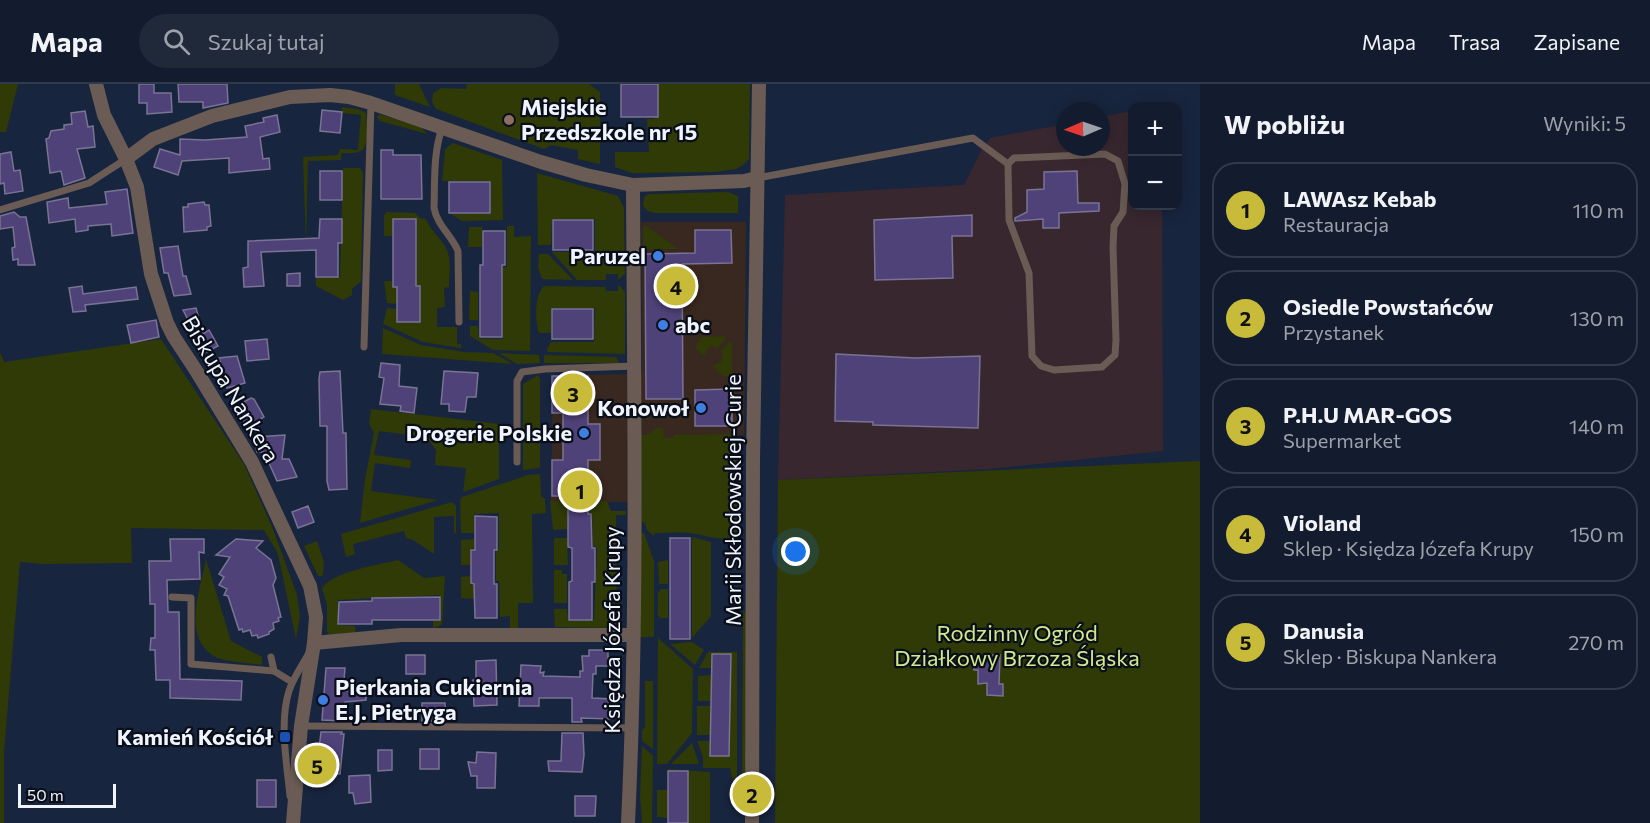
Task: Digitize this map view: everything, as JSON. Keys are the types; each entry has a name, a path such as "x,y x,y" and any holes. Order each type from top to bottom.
{"street":[{"name":"Biskupa Nankera","path":"96,84 104,115 137,187 151,274 160,308 174,337 198,372 252,462 296,551 315,603 314,643 302,726 293,820"},
{"name":"Marii Skłodowskiej-Curie","path":"752,823 753,460 759,84"},
{"path":"126,159 153,140 212,116 279,100 330,95 350,97 371,103 573,171 633,185 744,181 757,177"},
{"name":"Księdza Józefa Krupy","path":"628,823 633,728 635,366 633,185"},
{"path":"314,643 400,636 633,635"}],"lane":[{"path":"364,347 371,103"},
{"path":"442,128 435,157 435,210 436,216 458,251 459,322"},
{"path":"757,177 973,138 1008,164"},
{"path":"1105,154 1118,160 1125,184 1124,212 1114,226 1116,340 1114,355 1102,367 1054,370 1041,366 1032,356 1029,273 1009,220 1008,164 1014,158 1105,154"},
{"path":"0,210 89,183 126,159"},
{"path":"517,462 518,381 522,372 635,366"},
{"path":"172,597 191,598 191,664 274,671 292,682"},
{"path":"293,820 285,737 286,705 292,682 314,643"},
{"path":"271,657 274,671"},
{"path":"302,726 633,728"}],"shaded area":[{"path":"1128,112 1128,210 1162,210 1163,451 989,469 778,480 785,195 964,185 990,138 1056,126 1056,156 1110,156 1110,115"},
{"path":"641,222 746,222 744,435 643,440 643,502 551,502 553,375 642,374"}],"green space":[{"path":"0,84 18,84 6,132 0,132"},
{"path":"395,84 419,84 430,107 395,95"},
{"name":"Miejskie Przedszkole nr 15","path":"467,84 589,84 600,92 600,164 578,159 578,150 551,145 544,149 436,109 432,102 433,93 441,88 466,89"},
{"path":"653,84 750,84 749,159 736,169 715,172 632,173 615,167 615,152 649,152 647,119 654,119"},
{"path":"342,107 358,109 366,113 366,144 359,152 341,153 341,160 308,161 306,246 303,157 338,155 340,149 358,150 361,115 342,113"},
{"path":"379,114 420,126 427,134 380,121 377,117"},
{"path":"453,143 502,160 503,220 462,221 451,214 491,214 491,181 442,181 445,149"},
{"path":"343,168 360,168 363,173 361,281 352,289 352,295 343,300 316,286 316,278 340,277"},
{"path":"537,173 618,196 624,208 625,274 618,280 618,274 606,274 606,280 577,280 552,252 595,252 595,219 552,219 551,245 538,245"},
{"path":"728,192 738,196 738,213 654,213 643,206 644,197 648,194"},
{"path":"387,212 415,213 420,218 426,219 446,248 450,262 449,287 444,288 445,307 437,308 437,327 457,327 457,344 461,344 461,348 423,342 383,324 387,308 397,309 397,322 420,322 420,286 416,286 416,219 394,219 393,236 384,236 384,215"},
{"path":"645,225 678,249 643,249"},
{"path":"507,226 514,226 514,237 531,236 530,351 493,350 470,336 470,326 478,326 479,339 503,339 503,267 507,267"},
{"path":"469,227 482,227 482,247 468,247"},
{"path":"539,254 548,254 573,280 542,279 538,268"},
{"path":"384,281 393,281 397,287 397,304 387,303"},
{"path":"544,286 605,287 606,291 618,291 618,286 621,287 625,292 625,354 548,352 547,349 551,342 594,342 595,308 551,308 551,333 539,333 536,308 538,296"},
{"path":"470,291 478,292 478,320 469,320"},
{"path":"383,328 421,345 464,352 493,353 513,364 382,354"},
{"path":"725,336 725,340 718,348 713,346 708,348 704,356 696,349 701,337"},
{"path":"161,339 244,464 273,529 297,595 300,616 296,639 278,554 264,530 131,528 132,563 20,562 4,752 4,823 0,823 0,352 4,362"},
{"path":"729,342 732,343 732,376 723,376 713,366 721,362 723,357 721,351"},
{"path":"499,353 539,355 540,363 517,364"},
{"path":"544,355 616,357 619,363 544,363"},
{"path":"538,375 540,378 540,468 523,470 523,384"},
{"path":"371,409 509,425 499,429 499,479 463,492 466,468 435,465 436,450 426,437 379,431 374,455 411,460 410,468 375,463 371,491 438,500 360,523 365,479 374,433 369,424"},
{"path":"656,428 663,428 664,438 673,438 674,435 737,434 737,537 719,538 681,533 655,533 654,536 647,530 645,523 641,521 641,435 647,435"},
{"name":"Rodzinny Ogród Działkowy Brzoza Śląska","path":"1200,461 1200,823 775,823 778,480"},
{"path":"540,474 541,496 545,499 546,513 532,514 533,603 518,603 518,629 510,629 510,616 500,617 499,581 496,581 499,513 474,514 474,533 461,533 460,501 462,497 528,475"},
{"path":"550,501 607,501 611,511 626,511 626,515 616,515 617,628 555,627 554,609 567,609 568,621 594,620 597,547 593,546 592,513 568,513 568,529 553,530"},
{"path":"452,502 456,506 456,533 454,533 454,516 434,517 434,554 406,538 404,531 353,544 355,554 346,557 341,534"},
{"path":"639,532 644,533 654,561 654,637 639,637"},
{"path":"692,537 711,542 711,616 692,638"},
{"path":"554,538 567,538 568,565 554,565"},
{"path":"474,539 474,548 471,549 471,565 461,565 461,540"},
{"path":"317,541 324,562 321,576 318,576 304,546"},
{"path":"206,559 231,641 262,657 262,665 222,659 212,655 203,646 198,635 196,610"},
{"path":"398,560 424,578 445,576 442,625 433,628 433,621 441,620 440,595 338,600 338,625 355,626 356,633 329,635 327,605 322,588 336,577 346,573"},
{"path":"668,560 668,584 659,584 658,562"},
{"path":"554,570 562,570 562,574 567,574 567,603 554,603"},
{"path":"471,576 471,585 475,585 474,599 461,598 461,577"},
{"path":"661,589 668,589 668,618 660,618 658,615 658,593"},
{"path":"743,611 747,612 745,781 742,781"},
{"path":"658,638 693,669 692,733 667,764 657,764"},
{"path":"692,642 704,650 695,665 670,644"},
{"path":"708,652 737,652 737,781 732,778 730,768 703,768 703,757 697,741 710,741 710,756 729,756 731,655 712,654 711,668 699,668"},
{"path":"711,675 711,701 698,701 698,676"},
{"path":"645,681 653,681 653,749 642,741 642,730 645,727"},
{"path":"697,706 711,706 710,735 697,735"},
{"path":"692,743 699,764 671,764"},
{"path":"642,746 653,756 652,823 642,823 640,796"},
{"path":"668,769 710,772 710,823 688,823 688,772 668,772"},
{"path":"657,790 668,790 668,818 657,817"}],"building":[{"path":"139,84 154,84 154,93 171,93 172,112 147,114 147,103 139,103"},
{"path":"178,84 227,84 228,103 203,108 203,102 179,102"},
{"path":"621,84 658,84 658,117 621,117"},
{"path":"322,110 342,112 340,133 320,131"},
{"path":"85,111 88,127 93,126 95,147 77,149 85,178 64,185 61,171 50,173 46,139 49,138 51,131 64,129 64,125 72,124 71,113"},
{"path":"277,115 280,132 260,137 263,159 269,158 270,169 229,173 229,158 182,161 178,175 154,167 160,149 180,155 180,139 247,137 245,126 264,122 263,118"},
{"path":"381,150 393,150 393,155 421,155 422,199 381,199"},
{"path":"11,152 14,171 20,170 23,191 5,194 4,183 0,184 0,154"},
{"path":"320,171 342,171 342,200 320,200"},
{"path":"1077,171 1078,203 1099,203 1099,211 1059,213 1059,228 1043,228 1043,219 1015,221 1015,218 1027,212 1027,190 1044,189 1044,172"},
{"path":"449,182 490,182 490,213 449,213"},
{"path":"127,189 133,233 112,236 111,224 88,226 88,230 76,232 75,219 49,223 47,202 68,198 69,208 107,204 105,192"},
{"path":"204,202 205,205 209,205 211,226 207,227 207,230 184,232 183,207"},
{"path":"14,212 20,217 26,217 35,265 18,265 18,259 13,260 12,248 15,247 13,227 0,229 0,216"},
{"path":"972,215 972,236 952,236 953,278 875,280 874,220"},
{"path":"320,219 342,219 342,243 338,243 338,277 316,277 316,250 261,252 264,286 244,287 243,268 248,267 248,241 319,238"},
{"path":"393,219 416,219 416,286 420,286 420,322 397,322 397,287 393,287"},
{"path":"553,220 593,220 593,250 553,250"},
{"path":"695,230 731,230 732,263 682,264 683,399 646,399 645,254 695,253"},
{"path":"483,231 505,231 505,265 502,265 502,337 480,337 480,265 483,265"},
{"path":"178,246 183,276 186,276 191,294 174,296 168,273 164,273 160,248"},
{"path":"300,273 300,286 287,286 287,274"},
{"path":"82,286 83,294 136,287 138,299 85,305 86,311 73,312 69,288"},
{"path":"196,308 203,334 209,330 218,346 201,355 193,339 197,337 183,310"},
{"path":"552,309 593,309 593,339 552,339"},
{"path":"156,320 159,337 131,343 127,325"},
{"path":"267,339 269,359 247,361 245,341"},
{"path":"836,354 915,358 980,356 978,428 873,425 873,422 835,421"},
{"path":"237,356 245,383 227,388 219,358"},
{"path":"381,363 400,365 399,386 417,388 414,413 400,411 401,406 380,404 384,378 379,377"},
{"path":"340,371 343,433 346,433 347,489 329,490 327,426 320,426 319,379 320,372"},
{"path":"444,371 478,373 476,397 467,397 465,412 449,411 449,404 441,404"},
{"path":"552,376 588,376 588,424 600,424 600,460 588,460 588,514 591,514 592,548 595,548 592,620 569,620 572,548 568,547 568,496 552,496 552,460 563,460 563,413 552,413"},
{"path":"732,389 732,426 695,426 695,390"},
{"path":"251,398 254,399 264,417 247,427 236,406"},
{"path":"285,435 282,459 289,459 297,477 277,481 264,452 257,452 253,437"},
{"path":"308,506 314,522 298,528 292,512"},
{"path":"475,516 497,517 494,584 497,584 497,618 475,618 474,584 471,583 471,550 475,550"},
{"path":"670,538 690,538 690,639 670,639"},
{"path":"170,539 204,539 204,553 199,552 200,579 167,580 168,612 179,612 180,679 242,681 241,700 170,698 170,680 156,680 155,650 150,650 151,638 155,638 155,604 150,604 149,561 171,561"},
{"path":"236,539 263,541 256,548 271,560 276,578 273,585 281,617 278,618 279,621 273,623 274,629 269,634 258,638 257,635 252,636 250,630 243,632 242,629 239,630 228,596 224,595 227,589 219,585 224,577 219,574 230,557 216,555"},
{"path":"440,597 440,620 372,620 372,624 338,624 339,602 372,601 372,598"},
{"path":"589,650 608,650 608,666 596,666 596,674 593,674 592,698 613,699 612,719 581,718 582,722 572,722 572,698 539,698 539,706 519,706 521,665 541,666 540,673 544,672 543,676 580,677 580,671 583,671 582,656 589,656"},
{"path":"712,654 731,654 729,756 710,756"},
{"path":"406,655 425,655 425,674 406,674"},
{"path":"989,655 1000,655 999,684 1003,684 1003,696 987,695 987,683 978,684 978,670 974,670 974,660 988,660"},
{"path":"496,660 497,705 474,706 473,680 476,680 476,661"},
{"path":"326,668 345,668 343,691 366,691 366,700 345,702 343,721 322,720"},
{"path":"422,703 445,703 445,721 422,721"},
{"path":"321,732 342,732 341,734 344,734 340,774 316,774"},
{"path":"562,733 583,733 582,772 549,771 548,761 561,761"},
{"path":"420,749 439,749 439,769 420,769"},
{"path":"378,750 392,750 392,770 378,771"},
{"path":"477,752 496,753 495,788 477,788 477,776 471,776 468,762 476,763"},
{"path":"668,771 688,771 688,823 668,823"},
{"path":"370,775 371,802 355,804 353,793 349,793 349,776"},
{"path":"257,780 276,780 276,807 257,807"},
{"path":"575,796 596,796 595,816 575,816"}],"place":[{"name":"Miejskie Przedszkole nr 15","path":"509,120"},
{"name":"Paruzel","path":"658,256"},
{"name":"Violand","path":"676,286"},
{"name":"abc","path":"663,325"},
{"name":"P.H.U MAR-GOS","path":"573,393"},
{"name":"Konowoł","path":"701,408"},
{"name":"Drogerie Polskie","path":"584,433"},
{"name":"LAWAsz Kebab","path":"580,490"},
{"name":"Pierkania Cukiernia E.J. Pietryga","path":"323,700"},
{"name":"Kamień Kościół","path":"285,737"},
{"name":"Danusia","path":"317,765"},
{"name":"Osiedle Powstańców","path":"752,794"}]}
